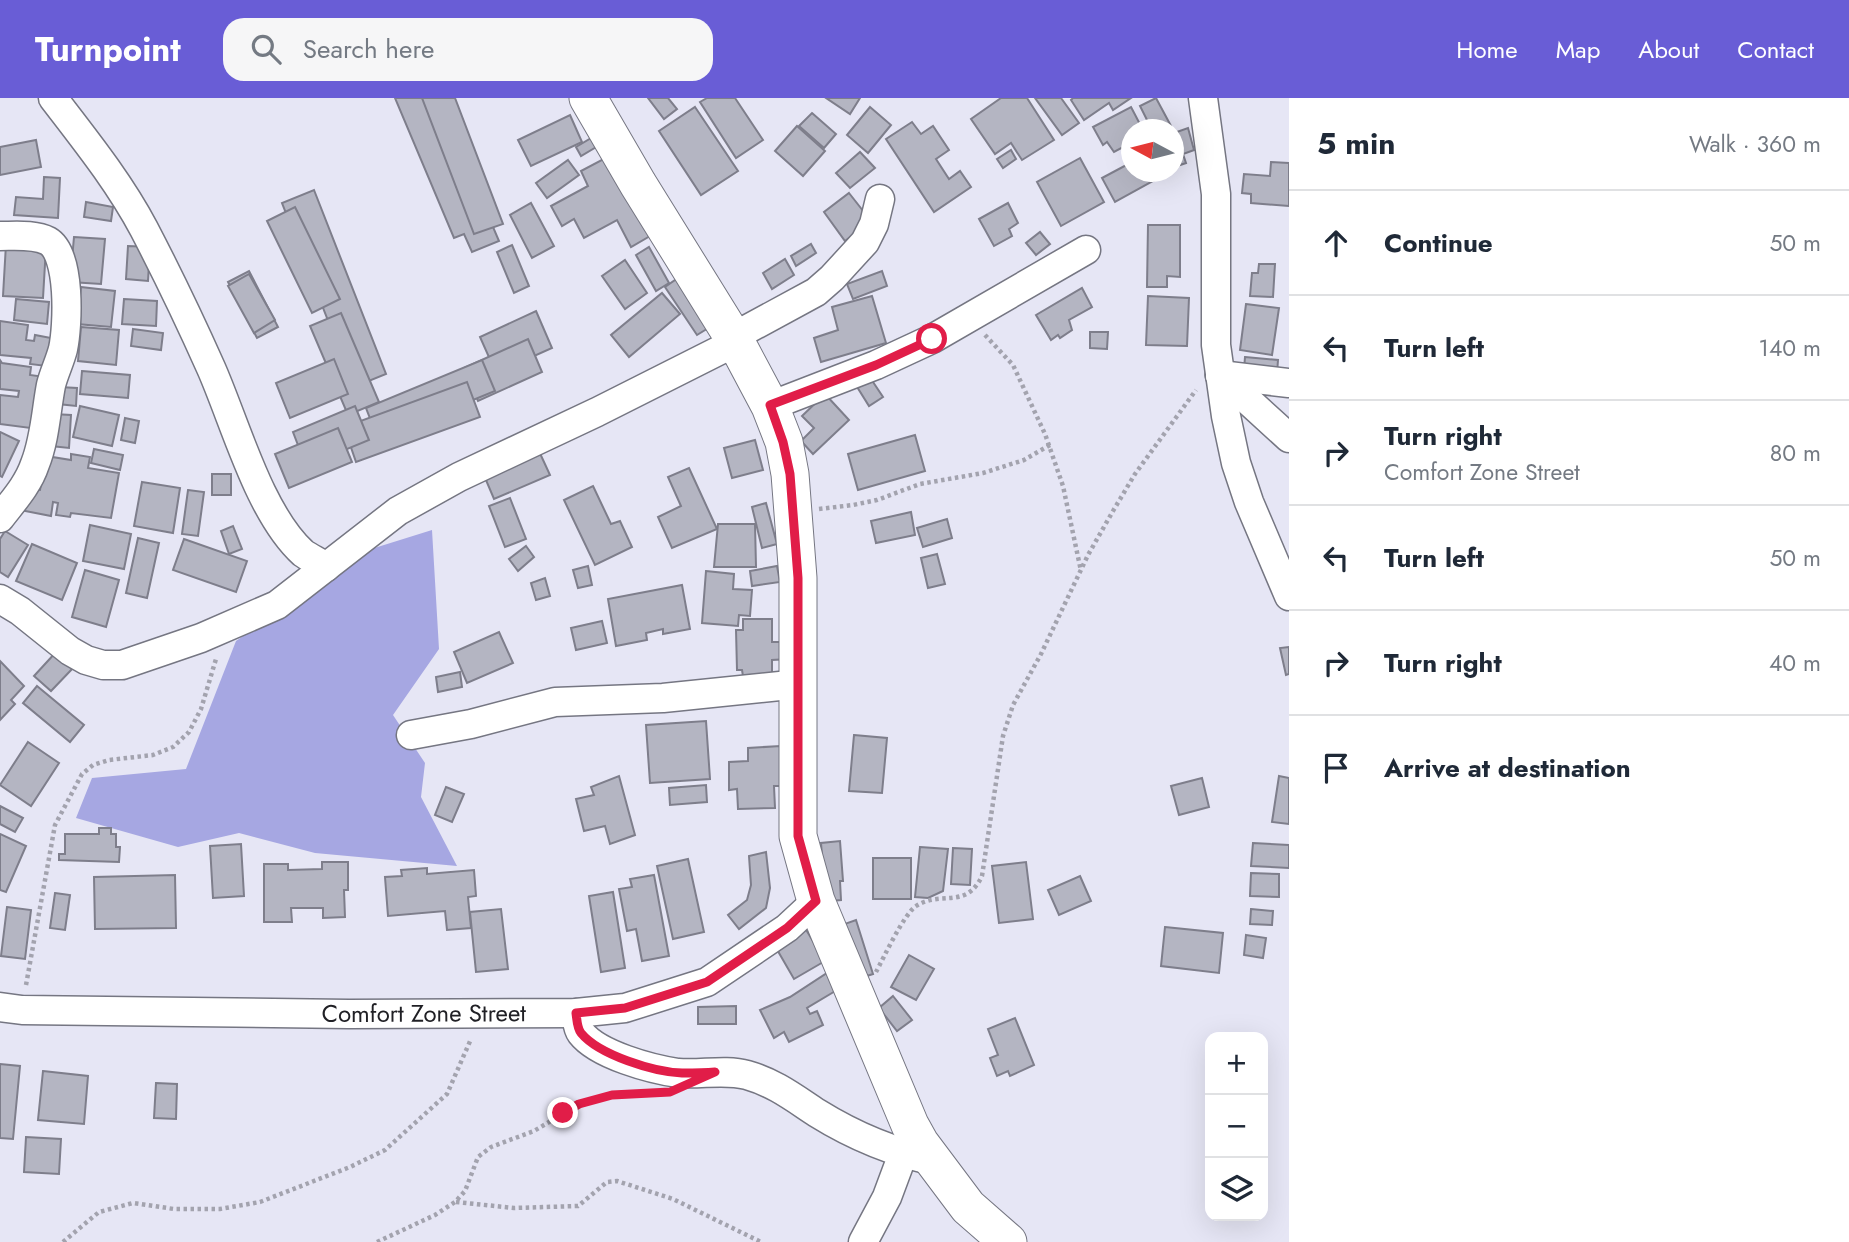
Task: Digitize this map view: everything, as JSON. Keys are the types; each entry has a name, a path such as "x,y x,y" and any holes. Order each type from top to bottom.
{"street":[{"path":"53,98 115,180 144,229 212,370 238,437 270,506 285,532 304,554 326,567"},
{"path":"588,98 735,339 770,405 783,442 790,474 798,578 798,836 816,901 920,1143 919,1158 887,1197 863,1242"},
{"path":"1203,98 1216,194 1216,345 1219,368 1236,463 1249,502 1289,596"},
{"path":"0,599 20,611 69,651 103,665 122,665 277,606 398,511 459,477 597,412 735,339 816,292 864,242 874,224 880,199"},
{"path":"0,236 28,236 48,241 63,263 66,298 63,347 51,384 36,462 25,486 0,518"},
{"path":"770,405 876,365 971,318 1086,250"},
{"path":"1219,368 1289,383"},
{"path":"1219,368 1289,438"},
{"path":"411,735 471,724 555,702 663,698 799,684"},
{"name":"Comfort Zone Street","path":"11,1009 349,1014 576,1013 625,1008 707,982 787,928 816,901"},
{"path":"576,1013 579,1031 593,1045 615,1055 679,1073 745,1074 780,1087 861,1138 919,1158 1008,1242"}],"path":[{"path":"971,318 1013,365 1050,446 1063,485 1081,571"},
{"path":"859,1005 912,909 928,900 967,895 977,887 982,876 1003,736 1013,705 1081,571 1135,474 1219,368"},
{"path":"793,510 853,505 877,500 920,484 984,472 1024,460 1050,446"},
{"path":"11,1009 55,825 82,774 93,765 108,760 153,755 173,747 189,732 201,709 225,628"},
{"path":"63,1242 99,1212 133,1203 174,1209 220,1209 260,1202 350,1167 385,1150 447,1094 484,1013"},
{"path":"377,1242 455,1202 465,1191 478,1157 491,1147 534,1131 579,1104 612,1095 647,1094"},
{"path":"455,1202 514,1208 579,1206 607,1182 617,1181 673,1199 761,1242"}],"shaded area":[{"path":"432,530 439,649 393,715 425,763 421,797 457,866 315,853 239,833 178,847 76,818 92,778 186,769 236,641 368,550"}],"building":[{"path":"395,98 438,98 499,241 472,252 464,234 454,238"},
{"path":"422,98 455,98 503,224 474,234"},
{"path":"648,98 668,98 677,109 664,119"},
{"path":"707,98 735,98 763,140 736,158 700,102"},
{"path":"826,98 860,98 850,114"},
{"path":"1001,98 1027,98 1054,140 1022,160 1011,143 995,154 971,119"},
{"path":"1035,98 1061,98 1079,123 1062,135"},
{"path":"1131,98 1113,110 1109,103 1084,120 1071,100"},
{"path":"1156,98 1167,119 1146,119 1140,106"},
{"path":"695,107 738,171 701,195 659,131"},
{"path":"870,107 891,125 868,153 847,135"},
{"path":"1131,107 1137,119 1121,119 1121,148 1114,152 1107,142 1103,145 1093,127"},
{"path":"812,113 836,134 824,148 799,126"},
{"path":"570,115 582,142 531,166 518,140"},
{"path":"912,122 921,134 933,126 949,150 936,159 949,179 960,171 971,187 934,212 886,139"},
{"path":"797,126 825,151 803,176 775,151"},
{"path":"1188,128 1194,150 1184,154 1184,129"},
{"path":"598,134 603,143 581,156 576,147"},
{"path":"36,140 41,167 0,175 0,147"},
{"path":"1011,150 1016,159 1003,168 997,159"},
{"path":"860,152 875,168 850,188 836,173"},
{"path":"613,154 657,232 631,247 617,220 584,238 574,219 562,226 551,206 588,186 581,171"},
{"path":"1080,158 1104,202 1061,226 1037,182"},
{"path":"568,160 579,175 547,198 536,183"},
{"path":"1271,162 1289,163 1289,206 1251,203 1251,194 1242,193 1244,174 1270,176"},
{"path":"1121,168 1121,182 1151,182 1115,202 1102,178"},
{"path":"44,177 60,178 58,218 14,215 16,197 43,199"},
{"path":"314,190 386,374 354,387 282,203"},
{"path":"849,193 871,221 845,241 824,212"},
{"path":"86,202 113,207 111,221 84,217"},
{"path":"531,203 554,246 532,258 510,215"},
{"path":"1008,203 1018,223 1009,229 1012,236 994,246 979,219"},
{"path":"295,207 340,299 312,313 267,221"},
{"path":"1148,225 1180,225 1180,277 1167,276 1167,287 1147,287"},
{"path":"1040,232 1050,244 1036,255 1026,243"},
{"path":"74,237 105,239 101,284 70,282"},
{"path":"6,244 46,247 43,298 3,296"},
{"path":"811,244 816,253 796,266 791,256"},
{"path":"512,245 529,286 514,293 497,252"},
{"path":"128,246 150,247 148,281 126,279"},
{"path":"649,247 669,283 656,291 636,255"},
{"path":"785,259 794,275 772,289 763,273"},
{"path":"625,260 647,293 625,309 602,276"},
{"path":"1259,264 1275,264 1273,297 1250,296 1252,273 1258,273"},
{"path":"249,271 278,327 257,338 228,282"},
{"path":"882,271 887,286 853,299 847,284"},
{"path":"249,274 275,320 254,333 228,286"},
{"path":"678,278 710,327 697,335 665,287"},
{"path":"81,287 115,291 111,327 77,324"},
{"path":"1082,288 1092,307 1069,320 1072,330 1051,340 1036,315"},
{"path":"662,293 680,314 629,357 611,335"},
{"path":"872,296 886,343 821,362 814,338 838,330 832,307"},
{"path":"1148,296 1189,298 1187,346 1146,345"},
{"path":"16,299 49,302 47,324 14,320"},
{"path":"124,299 157,301 156,326 122,324"},
{"path":"1246,304 1279,308 1272,355 1240,350"},
{"path":"536,311 552,348 496,373 480,337"},
{"path":"341,313 379,402 348,415 310,326"},
{"path":"0,321 28,325 26,340 34,341 35,335 51,338 46,366 30,364 31,358 0,355"},
{"path":"81,327 119,330 116,365 78,361"},
{"path":"133,329 163,333 161,350 131,346"},
{"path":"1090,332 1108,332 1107,349 1090,348"},
{"path":"528,339 542,372 478,401 464,368"},
{"path":"1245,357 1278,360 1277,374 1244,370"},
{"path":"334,359 348,394 290,418 276,383"},
{"path":"0,360 2,363 31,367 30,375 45,377 38,429 0,424 0,395 18,397 19,391 0,389"},
{"path":"482,360 495,391 378,439 366,408"},
{"path":"82,371 130,375 128,398 80,394"},
{"path":"867,373 883,397 869,406 854,382"},
{"path":"467,382 480,417 356,462 344,427"},
{"path":"59,387 77,388 76,406 58,404"},
{"path":"825,394 849,420 813,454 801,441 814,428 802,416"},
{"path":"80,406 119,415 112,446 73,437"},
{"path":"355,406 369,440 306,466 293,432"},
{"path":"53,414 71,415 69,448 51,446"},
{"path":"125,418 139,421 135,443 121,440"},
{"path":"338,428 352,462 289,488 275,454"},
{"path":"0,432 19,441 2,477 0,476"},
{"path":"915,435 925,471 858,490 848,454"},
{"path":"755,440 763,470 732,478 724,448"},
{"path":"94,449 123,455 120,470 91,463"},
{"path":"538,449 550,475 494,499 483,473"},
{"path":"71,454 90,457 88,468 119,473 111,518 71,513 70,517 56,515 58,503 53,502 51,516 20,510 24,488 40,490 46,456 71,460"},
{"path":"689,468 717,529 672,548 658,517 681,506 668,477"},
{"path":"212,474 231,474 231,495 212,495"},
{"path":"142,482 180,488 173,533 134,526"},
{"path":"593,486 611,524 620,521 632,547 595,565 564,500"},
{"path":"188,490 204,492 198,536 182,534"},
{"path":"510,498 526,539 505,547 489,506"},
{"path":"766,503 777,544 762,548 752,507"},
{"path":"911,512 915,535 876,543 871,521"},
{"path":"947,519 952,538 923,547 917,528"},
{"path":"718,524 755,524 756,567 714,567"},
{"path":"90,525 131,534 124,569 83,561"},
{"path":"233,526 242,549 229,554 221,531"},
{"path":"5,531 28,545 8,577 0,572 0,539"},
{"path":"138,538 159,543 147,598 126,593"},
{"path":"184,539 247,561 236,592 173,570"},
{"path":"32,544 77,563 62,600 16,581"},
{"path":"526,546 534,557 518,571 509,559"},
{"path":"937,554 945,584 928,588 921,558"},
{"path":"588,566 592,585 578,588 573,570"},
{"path":"777,566 780,582 752,586 750,571"},
{"path":"85,570 119,580 106,627 72,617"},
{"path":"706,571 734,574 733,589 752,590 750,616 739,615 738,626 702,623"},
{"path":"545,578 550,596 536,600 531,583"},
{"path":"682,585 690,629 663,634 663,629 646,633 647,640 616,646 608,599"},
{"path":"743,619 772,619 772,642 790,642 790,659 772,660 772,677 743,676 742,670 737,670 736,630 743,630"},
{"path":"602,621 607,643 576,650 571,628"},
{"path":"499,632 513,663 467,683 454,652"},
{"path":"1289,647 1289,674 1286,675 1280,648"},
{"path":"57,651 74,667 51,691 34,676"},
{"path":"0,661 24,686 11,700 15,704 0,720"},
{"path":"460,672 462,687 438,692 436,677"},
{"path":"37,686 84,725 70,742 23,703"},
{"path":"706,721 710,779 650,783 646,725"},
{"path":"854,735 887,738 882,793 849,791"},
{"path":"28,742 59,763 31,806 0,785"},
{"path":"780,746 781,786 774,786 775,808 738,809 737,789 729,790 729,762 748,761 748,748"},
{"path":"619,776 635,835 610,844 605,826 584,831 576,799 594,795 591,787"},
{"path":"1279,776 1289,778 1289,824 1272,822"},
{"path":"1202,778 1209,807 1179,815 1171,786"},
{"path":"706,785 707,802 670,805 669,788"},
{"path":"446,787 464,794 452,822 435,815"},
{"path":"0,806 23,818 15,832 0,824"},
{"path":"99,828 111,828 111,834 116,834 116,847 120,847 119,862 59,860 59,854 65,854 65,834 99,834"},
{"path":"0,834 26,846 6,892 0,890"},
{"path":"840,841 843,881 840,881 841,900 820,902 824,881 821,843"},
{"path":"1253,843 1289,845 1289,868 1251,866"},
{"path":"241,844 244,896 213,898 210,846"},
{"path":"920,847 948,849 943,891 928,898 915,897"},
{"path":"953,848 972,849 970,885 951,884"},
{"path":"766,852 770,888 766,908 739,929 728,915 747,900 751,885 749,856"},
{"path":"873,858 911,858 911,899 873,899"},
{"path":"688,859 704,932 673,939 657,866"},
{"path":"322,862 348,862 348,890 344,890 345,917 323,918 323,908 291,908 292,922 264,922 264,864 288,864 288,870 322,869"},
{"path":"1026,862 1033,919 999,923 992,866"},
{"path":"427,868 427,874 474,870 476,896 468,897 471,928 447,930 445,911 388,916 385,877 402,876 401,870"},
{"path":"1251,873 1279,874 1279,897 1250,896"},
{"path":"175,875 176,928 95,929 94,877"},
{"path":"654,875 669,956 642,961 636,929 627,931 619,889 632,887 630,879"},
{"path":"1080,876 1091,901 1059,915 1048,890"},
{"path":"613,892 625,968 601,972 589,896"},
{"path":"55,893 70,895 65,930 50,928"},
{"path":"7,907 31,910 25,959 1,956"},
{"path":"501,909 508,969 476,972 470,912"},
{"path":"1251,909 1273,911 1272,925 1250,924"},
{"path":"856,920 873,974 854,980 836,927"},
{"path":"1165,927 1223,933 1219,973 1161,966"},
{"path":"805,928 825,961 794,979 775,946"},
{"path":"1246,935 1266,938 1263,958 1244,955"},
{"path":"909,955 934,969 916,1000 891,987"},
{"path":"827,973 837,990 807,1008 810,1014 817,1011 823,1025 789,1042 784,1032 774,1038 760,1010 790,997"},
{"path":"893,996 912,1020 897,1031 879,1008"},
{"path":"736,1006 736,1024 698,1024 698,1007"},
{"path":"1015,1018 1034,1065 1010,1076 1008,1071 997,1076 990,1058 998,1055 988,1029"},
{"path":"0,1064 20,1066 13,1139 0,1138"},
{"path":"43,1071 88,1076 84,1124 38,1120"},
{"path":"156,1083 177,1084 176,1119 154,1118"},
{"path":"26,1137 61,1139 59,1174 24,1172"}],"route":[{"path":"563,1113 579,1104 612,1095 670,1092 715,1072 679,1073 615,1055 593,1045 579,1031 576,1013 625,1008 707,982 787,928 816,901 798,836 798,578 790,474 783,442 770,405 876,365 932,339"}]}
